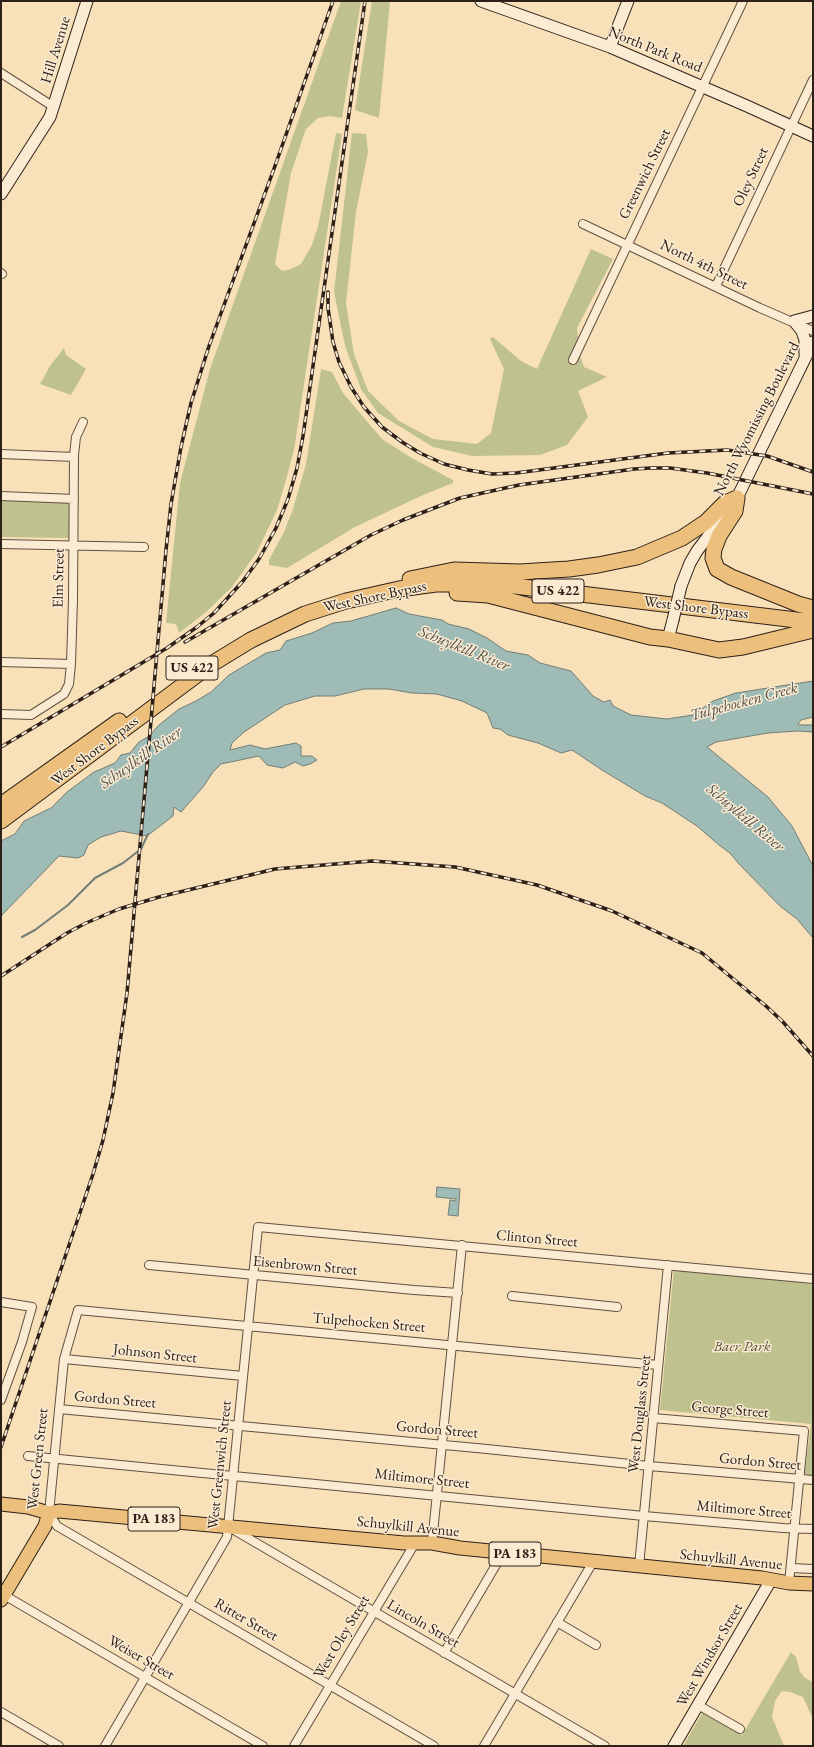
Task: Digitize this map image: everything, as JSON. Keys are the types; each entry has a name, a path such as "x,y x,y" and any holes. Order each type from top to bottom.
{"highway":[{"path":"407,579 454,570 520,572 569,569 637,557 682,538 706,522 725,502 737,498 735,511 719,536 714,549 714,561 717,569 731,577 798,604 813,608"},
{"name":"West Shore Bypass","path":"1,805 196,665 247,633 303,607 362,588 407,579 438,576 481,575 523,578 813,614"},
{"name":"West Shore Bypass","path":"1,821 210,665 251,640 306,614 346,601 399,589 436,584 472,583 534,587 813,622"},
{"path":"306,614 408,595 472,593 506,600 650,637 668,639 709,649 726,650 813,630"}],"main road":[{"name":"Schuylkill Avenue","path":"1,1504 28,1507 50,1513 59,1511 415,1543 432,1543 503,1553 771,1580 790,1575 813,1584"},
{"name":"West Green Street","path":"2,1598 45,1526 50,1513"}],"street":[{"name":"Hill Avenue","path":"1,194 44,128 54,108 87,1"},
{"name":"North Park Road","path":"481,1 610,47 702,86 813,136"},
{"path":"610,47 628,1"},
{"name":"Greenwich Street","path":"573,360 743,1"},
{"path":"1,73 54,108"},
{"name":"Oley Street","path":"716,286 813,80"},
{"name":"North 4th Street","path":"583,224 760,308 794,321 813,331"},
{"path":"804,360 805,340 794,321 813,316"},
{"name":"North Wyomissing Boulevard","path":"668,639 681,586 690,562 737,498 813,342"},
{"name":"Elm Street","path":"1,714 31,715 64,694 69,684 71,664 74,545 74,457 75,443 83,422"},
{"path":"1,454 74,457"},
{"path":"1,496 74,499"},
{"path":"1,544 144,547"},
{"path":"1,662 71,664"},
{"name":"Clinton Street","path":"258,1227 813,1279"},
{"name":"West Greenwich Street","path":"105,1746 227,1537 258,1227"},
{"path":"432,1543 462,1246"},
{"name":"Eisenbrown Street","path":"149,1265 458,1293"},
{"name":"West Douglass Street","path":"639,1566 668,1265"},
{"path":"512,1296 617,1307"},
{"path":"1,1302 32,1307 22,1342 1,1400"},
{"name":"Tulpehocken Street","path":"78,1310 658,1365"},
{"name":"West Green Street","path":"50,1513 64,1359 78,1310"},
{"name":"Johnson Street","path":"64,1359 243,1376"},
{"name":"Gordon Street","path":"59,1409 648,1466 813,1480"},
{"name":"George Street","path":"653,1418 804,1431 800,1480"},
{"name":"Miltimore Street","path":"28,1456 644,1516 813,1529"},
{"path":"790,1575 800,1480"},
{"name":"Ritter Street","path":"50,1513 57,1526 434,1746"},
{"name":"Lincoln Street","path":"228,1526 605,1746"},
{"name":"West Oley Street","path":"294,1746 415,1543"},
{"path":"444,1653 503,1553"},
{"path":"484,1746 593,1562"},
{"name":"Schuylkill Avenue","path":"790,1575 813,1569"},
{"name":"West Windsor Street","path":"674,1746 771,1580"},
{"name":"Weiser Street","path":"2,1598 145,1677 263,1746"},
{"path":"557,1622 596,1645"},
{"path":"698,1705 740,1729"},
{"path":"1,1712 59,1746"}],"green space":[{"path":"341,1 361,1 342,118 330,116 318,118 306,129 291,173 275,264 282,271 291,269 301,264 311,247 318,227 336,133 342,134 294,450 277,510 257,552 232,587 205,613 179,633 176,624 166,623 180,483 210,369"},
{"path":"372,1 390,1 379,118 355,110"},
{"path":"352,133 366,134 368,152 356,212 346,303 354,354 368,391 399,421 433,439 477,444 491,433 504,369 490,339 493,337 521,361 537,369 591,249 613,259 577,328 580,355 584,367 607,377 578,391 588,417 567,445 540,455 472,456 433,447 378,413 361,389 345,346 334,292"},
{"path":"64,348 66,355 86,369 71,395 40,384 50,366"},
{"path":"321,369 332,372 343,393 382,439 410,457 453,480 453,483 423,495 355,527 287,568 269,565 269,560 284,532 293,509 306,464"},
{"path":"1,501 69,502 69,538 1,537"},
{"name":"Baer Park","path":"674,1269 813,1284 813,1477 804,1476 811,1424 660,1410"},
{"path":"791,1652 796,1657 800,1672 805,1678 813,1682 813,1719 803,1697 790,1692 782,1691 775,1701 772,1717 784,1746 683,1746 703,1712 742,1735"}],"water":[{"path":"396,608 409,614 442,620 448,624 469,629 487,638 506,651 528,655 540,663 571,671 593,696 604,702 610,700 613,706 631,715 667,719 693,715 713,701 736,693 813,681 813,717 801,720 798,724 813,725 813,732 797,731 768,733 716,742 707,747 768,797 792,826 813,866 813,938 797,919 780,906 730,853 697,826 662,803 645,796 602,770 572,750 561,753 538,743 508,735 500,729 493,728 487,713 462,701 437,694 412,693 389,689 364,689 335,696 315,696 285,705 244,732 232,743 230,750 250,745 265,749 296,743 301,746 301,756 312,756 317,760 303,766 295,762 283,768 267,765 259,756 221,764 181,812 174,807 173,816 147,836 121,831 101,837 88,845 84,855 78,858 59,856 1,916 1,841 15,834 24,821 51,808 67,792 94,772 115,763 121,755 130,753 139,742 149,736 159,725 179,709 211,692 229,675 266,653 280,650 286,641 312,633 333,623 351,621"},
{"path":"437,1187 460,1189 458,1216 448,1215 450,1200 456,1201 456,1199 436,1197"}],"waterway":[{"path":"22,937 35,930 68,905 95,878 123,863 141,849 148,834"}],"railway":[{"path":"1,1447 93,1174 103,1140 113,1093 127,993 171,504 181,447 191,403 209,346 275,166 333,1"},
{"path":"1,747 167,648 197,627 214,613 243,581 259,559 276,528 288,499 297,468 303,436 365,1"},
{"path":"328,292 328,308 333,342 339,362 351,387 364,407 382,427 402,442 420,453 444,464 492,474 516,473 668,453 727,450 767,456 813,472"},
{"path":"185,642 371,535 403,520 460,498 519,485 651,468 670,468 707,473 813,494"},
{"path":"1,976 67,933 119,909 159,897 275,869 372,861 455,867 537,885 612,911 702,953 766,1006 783,1022 813,1056"}],"water label":[{"name":"Schuylkill River","path":"464,649"},
{"name":"Tulpehocken Creek","path":"744,702"},
{"name":"Schuylkill River","path":"141,758"},
{"name":"Schuylkill River","path":"745,818"}]}
